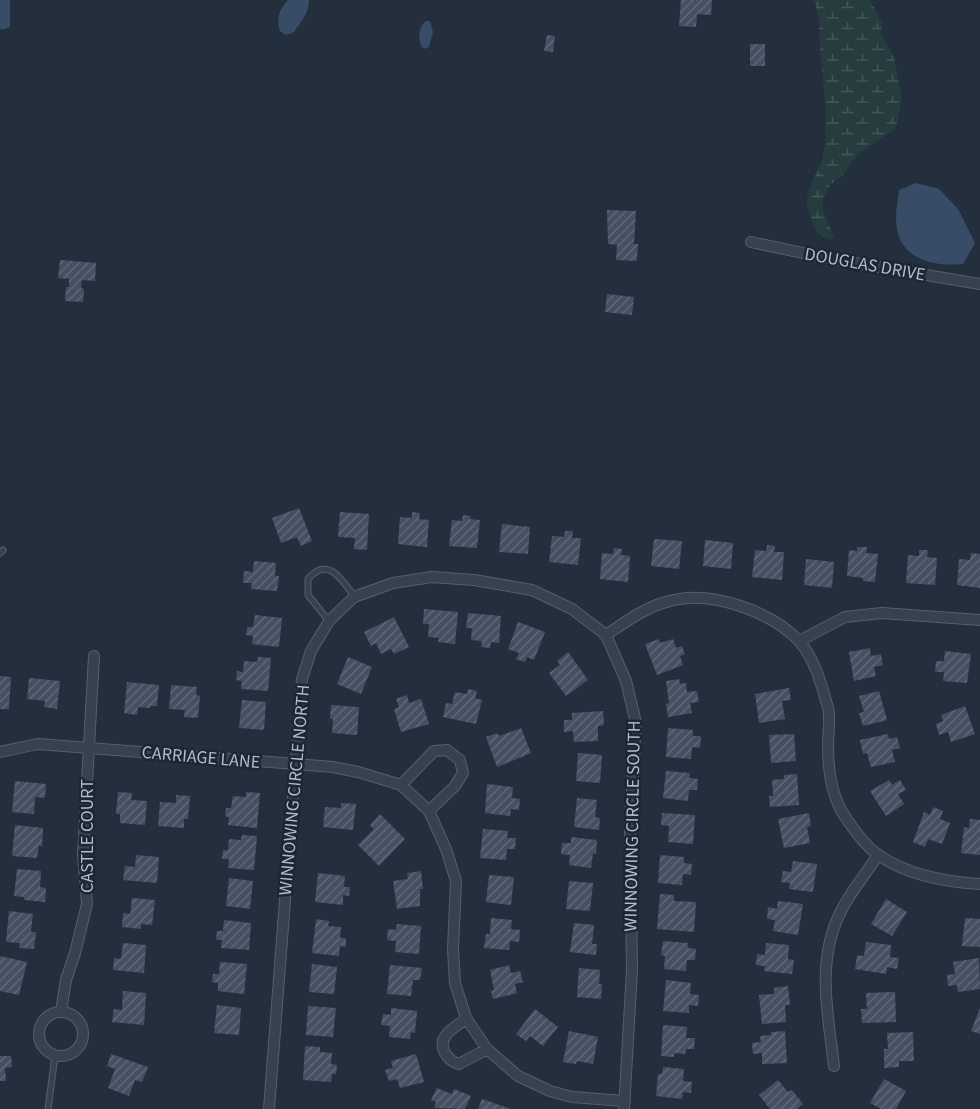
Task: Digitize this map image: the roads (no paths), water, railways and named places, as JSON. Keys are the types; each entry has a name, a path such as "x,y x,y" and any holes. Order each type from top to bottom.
{"street":[{"name":"DOUGLAS DRIVE","path":"751,242 831,259 980,284"},
{"name":"WINNOWING CIRCLE NORTH","path":"269,1109 302,679 311,651 328,621 354,597 393,583 432,577 474,580 532,590"},
{"name":"WINNOWING CIRCLE SOUTH","path":"532,590 572,609 606,635 626,681 636,723 630,826 632,970 625,1105"},
{"path":"606,635 637,613 675,599 711,598 747,607 763,615 799,641 812,662 829,711 830,777 843,813 878,855 901,868 934,878 980,884"},
{"path":"799,641 845,617 882,613 980,620"},
{"name":"CASTLE COURT","path":"61,1012 66,980 87,904 84,855 94,656"},
{"name":"CARRIAGE LANE","path":"0,752 38,744 295,764 358,772 401,785 429,811 446,849 456,881 453,949 455,983 467,1019 487,1049 518,1076 550,1091 572,1097 625,1105"},
{"path":"401,785 434,751 447,750 460,760 463,773 455,786 429,811"},
{"path":"834,1066 825,991 830,936 841,910 878,855"},
{"path":"61,1012 70,1014 78,1020 83,1037 73,1053 55,1056 41,1045 38,1036 45,1019 61,1012"},
{"path":"467,1019 444,1037 442,1046 447,1056 459,1064 487,1049"}],"lane":[{"path":"328,621 308,595 308,579 313,573 321,569 329,569 336,573 354,597"},
{"path":"48,1109 55,1056"}],"water":[{"path":"0,0 10,0 10,27 2,30 0,28"},
{"path":"288,0 309,0 308,9 302,21 294,32 286,35 280,31 278,18"},
{"path":"426,21 430,21 433,32 429,47 424,49 419,35"},
{"path":"916,183 939,189 958,209 975,243 963,264 939,264 927,261 908,251 902,242 896,218 899,190"}]}
